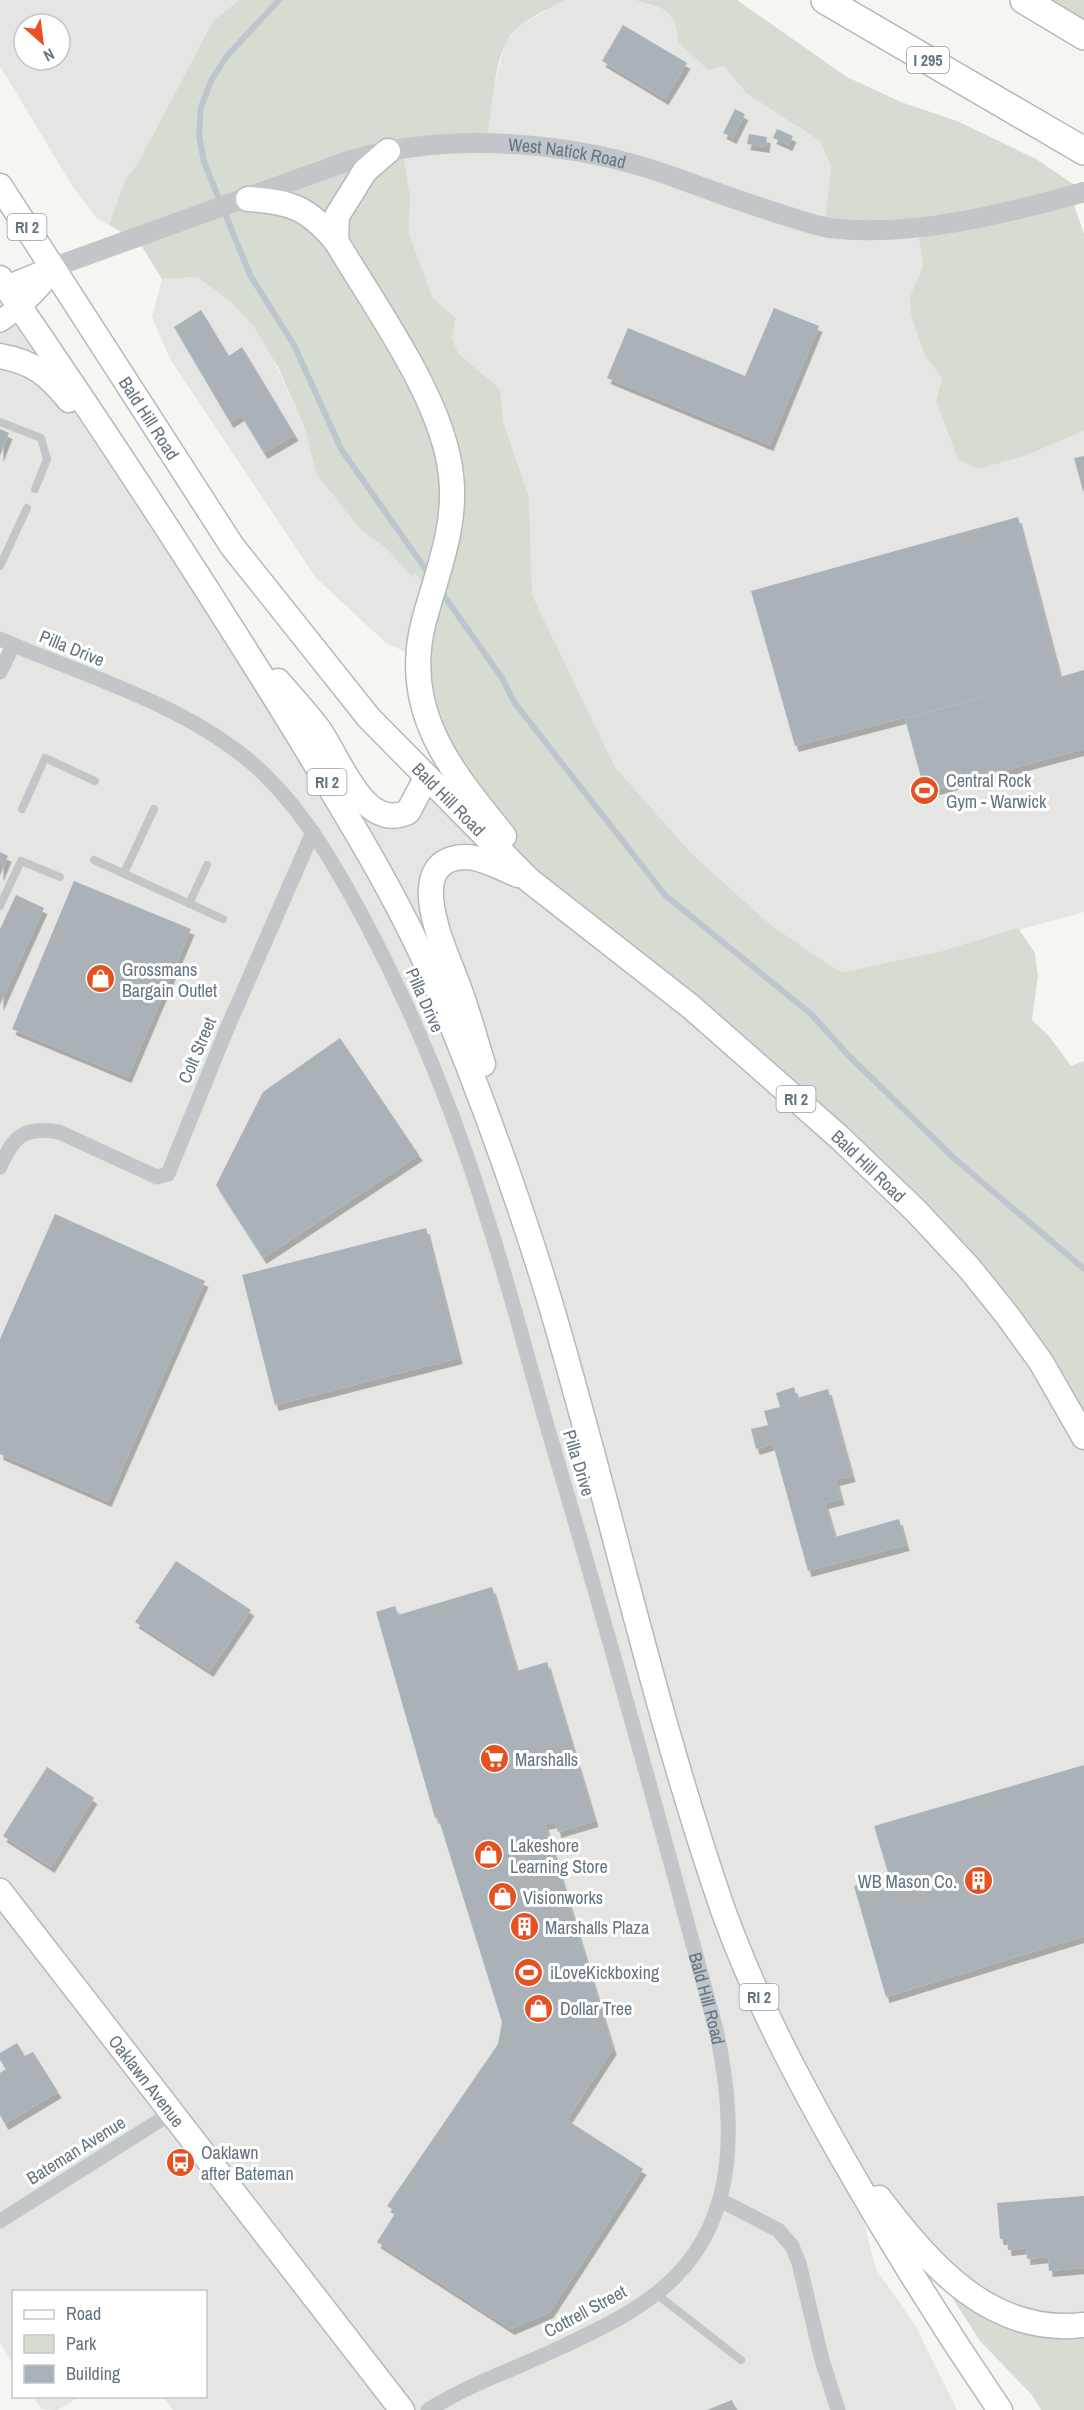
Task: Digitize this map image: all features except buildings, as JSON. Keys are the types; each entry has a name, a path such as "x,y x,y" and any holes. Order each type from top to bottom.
{"highway":[{"name":"I 295","path":"825,0 1084,151"},
{"path":"1023,0 1083,35"}],"main road":[{"path":"336,241 337,216 365,171 388,151"},
{"name":"Bald Hill Road","path":"0,186 232,546 369,718 529,880 690,1006 839,1137 926,1220 1007,1315 1041,1362 1084,1437"},
{"path":"242,201 290,203 324,228 336,241 412,369 438,419 445,439 452,475 452,515 445,554 424,623 421,642 418,676 426,714 439,747 462,786 564,907"},
{"path":"0,321 21,307 43,285 54,267"},
{"name":"West Natick Road","path":"2,284 54,267"},
{"name":"RI 2","path":"2,284 21,307 230,625 370,853 444,1004 507,1170 549,1300 674,1751 724,1913 759,1999 804,2090 897,2250 1000,2410"},
{"path":"0,356 30,363 47,375 138,483"},
{"path":"230,625 318,727 351,784 374,812 389,817 408,812 426,778"},
{"path":"529,880 466,857 445,864 432,878 429,890 439,936 457,981 520,1183 549,1300"},
{"name":"Oaklawn Avenue","path":"1,1893 402,2410"},
{"path":"804,2090 881,2200 955,2284 973,2298 1017,2320 1049,2327 1084,2325"}],"street":[{"name":"West Natick Road","path":"54,267 337,165 388,151 471,142 541,147 585,155 671,176 826,228 873,232 981,218 1084,192"},
{"path":"0,672 6,642"},
{"name":"Pilla Drive","path":"6,642 75,669 186,719 226,743 262,772 313,832 335,866 391,972 424,1045 465,1150 489,1222 586,1552"},
{"name":"Colt Street","path":"0,1167 8,1148 20,1136 44,1129 59,1132 157,1177 168,1174 226,1030 313,832"},
{"name":"Bald Hill Road","path":"586,1552 724,2066 730,2140 720,2200"},
{"name":"Bateman Avenue","path":"0,2221 173,2112"},
{"path":"720,2200 778,2230 792,2246 799,2263 822,2360 838,2410"},
{"name":"Cottrell Street","path":"428,2410 458,2391 603,2327 654,2293 674,2278 692,2257 720,2200"}],"lane":[{"path":"0,422 41,438 47,459 35,489"},
{"path":"0,566 27,508"},
{"path":"22,809 45,758 95,781"},
{"path":"124,873 154,809"},
{"path":"94,860 223,919"},
{"path":"0,906 21,861 60,877"},
{"path":"189,904 207,865"},
{"path":"654,2293 741,2360"}],"shaded area":[{"path":"0,0 239,0 213,21 137,165 126,178 109,225 97,219 73,187 0,66"},
{"path":"565,0 634,0 668,11 677,23 724,65 746,93 820,141 831,167 830,183 917,226 923,266 910,296 925,356 942,378 936,401 958,460 978,469 1025,456 1084,431 1084,912 942,951 843,972 771,925 693,855 615,767 535,601 532,592 529,497 503,421 500,389 459,354 452,339 456,318 432,297 409,233 410,196 403,152 488,133 494,85 505,44 519,26"},
{"path":"197,277 231,302 263,337 304,426 316,473 427,587 410,654 386,643 316,578 170,359 152,317 162,279"},
{"path":"0,279 353,792 405,810 418,776 536,884 960,1257 1084,1443 1084,2328 1000,2315 851,2174 876,2269 915,2325 957,2410 173,2410 164,2398 207,2398 207,2290 12,2290 12,2363 0,2342 0,668 8,650 0,642"},
{"path":"34,2398 77,2398 58,2410 42,2409"}],"green space":[{"path":"239,0 565,0 526,21 511,36 503,49 498,64 485,143 403,152 410,196 409,233 432,297 456,318 452,339 459,354 500,389 503,421 529,497 532,592 535,601 615,767 693,855 771,925 843,972 942,951 1018,928 1035,953 1038,976 1032,1020 1049,1036 1071,1066 1084,1061 1084,1443 960,1257 562,907 457,781 425,714 427,587 414,573 412,577 387,549 358,527 316,473 304,426 278,367 254,327 231,302 197,277 162,279 139,242 109,225 126,178 137,165 213,21"},
{"path":"634,0 737,0 847,77 901,102 957,121 1036,159 1076,186 1071,196 1084,234 1084,431 1025,456 978,469 958,460 936,401 942,378 925,356 911,315 910,296 923,266 917,226 825,222 831,167 820,141 746,93 724,66 708,70 678,42 675,22 671,16 660,8"},
{"path":"1038,0 1084,0 1084,30"},
{"path":"932,2266 955,2286 1084,2328 1084,2410 1041,2410 1032,2395 980,2341"}],"waterway":[{"path":"279,0 226,57 211,81 201,107 199,135 204,162 250,275 294,345 341,449 431,577"},
{"path":"440,590 502,678 514,702 665,895 811,1014 849,1056 955,1159 1084,1269"}],"place":[{"name":"Central Rock Gym - Warwick","path":"925,790"},
{"name":"Grossmans Bargain Outlet","path":"101,979"},
{"name":"Marshalls","path":"494,1759"},
{"name":"Lakeshore Learning Store","path":"489,1855"},
{"name":"WB Mason Co.","path":"978,1881"},
{"name":"Visionworks","path":"502,1897"},
{"name":"Marshalls Plaza","path":"524,1927"},
{"name":"iLoveKickboxing","path":"529,1972"},
{"name":"Dollar Tree","path":"539,2008"},
{"name":"Oaklawn after Bateman","path":"180,2162"}]}
